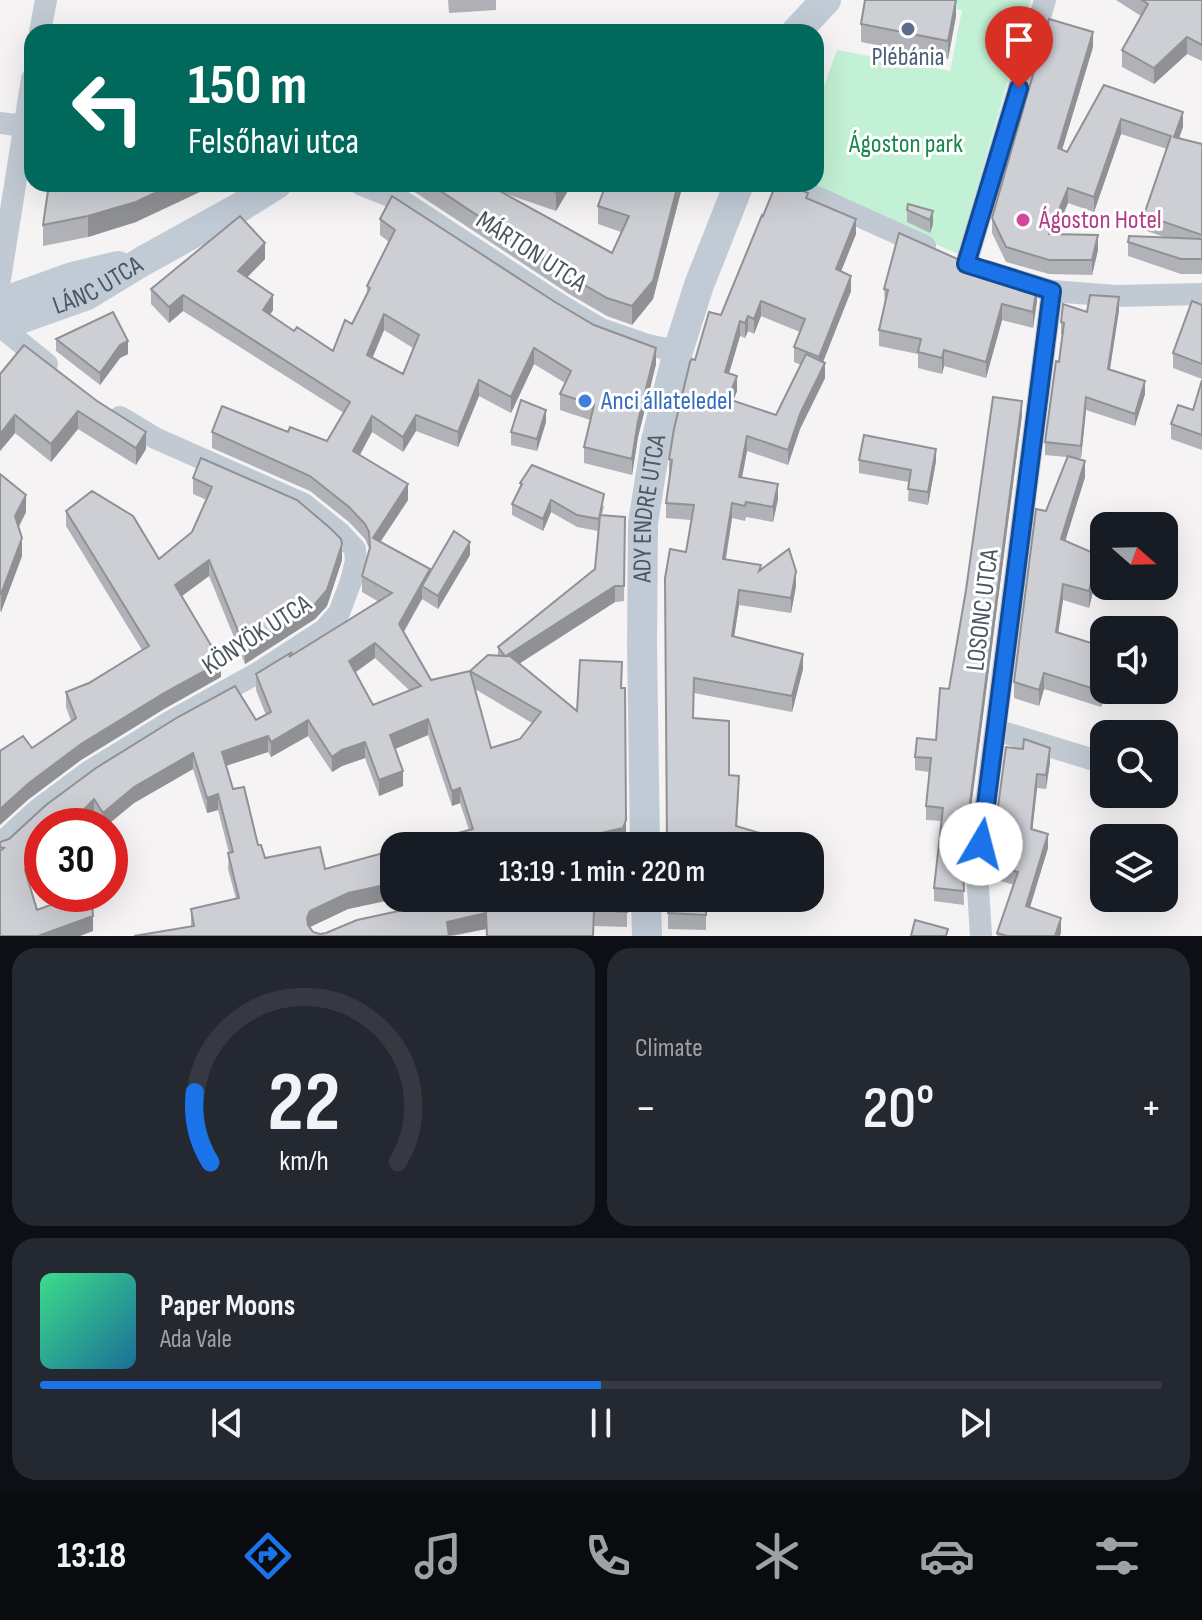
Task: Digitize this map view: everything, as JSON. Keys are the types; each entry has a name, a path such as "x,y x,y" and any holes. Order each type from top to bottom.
{"street":[{"path":"42,24 46,0"},
{"path":"804,24 826,0"},
{"path":"816,24 826,0"},
{"path":"953,258 1045,0"},
{"path":"0,279 24,121"},
{"path":"0,123 23,126"},
{"path":"143,261 264,192"},
{"name":"MÁRTON UTCA","path":"380,192 402,201 601,329 647,345 678,351"},
{"name":"ADY ENDRE UTCA","path":"645,832 643,523 656,441 678,351 699,285 736,192"},
{"path":"806,192 953,258 1052,291 1116,296 1200,297"},
{"name":"LÁNC UTCA","path":"0,303 72,277 143,261"},
{"name":"LÁNC UTCA","path":"0,326 87,295 143,261"},
{"name":"LOSONC UTCA","path":"981,936 977,872 1052,291"},
{"path":"0,326 66,378"},
{"name":"KÖNYÖK UTCA","path":"0,844 37,810 88,772 259,672 324,630 339,613 354,571 355,549 304,504 168,444 105,407"},
{"path":"996,730 1090,759"},
{"path":"646,912 647,936"}],"green space":[{"name":"Ágoston park","path":"876,0 1031,0 958,254 817,192 824,192 824,86 837,50 950,71 962,10"}],"building":[{"path":"865,0 956,0 948,41 861,24"},
{"path":"1142,0 1202,0 1202,45 1187,37 1154,68 1122,50 1148,4"},
{"path":"1049,19 1093,32 1058,148 1067,152 1104,85 1183,112 1174,137 1202,144 1202,235 1144,215 1171,136 1121,119 1094,197 1068,188 1049,234 1098,235 1092,260 1049,260 1006,247 992,218"},
{"path":"48,192 157,192 136,202 88,216 43,225"},
{"path":"442,192 501,192 612,253 629,216 598,206 603,192 676,192 653,281 632,306 607,298"},
{"path":"773,192 806,192 806,198 856,219 836,269 851,276 819,357 794,347 805,319 761,301 754,319 748,316 745,323 740,321 725,372 737,376 728,399 776,415 806,354 825,363 800,414 788,450 747,436 739,477 778,484 773,507 732,503 723,559 761,565 759,571 789,549 796,571 791,598 739,590 732,636 803,654 792,696 694,678 693,718 729,721 729,775 739,776 736,826 756,832 667,832 665,578 670,549 686,552 694,505 666,503 672,460 669,459 690,362 695,360 709,312 721,315"},
{"path":"392,196 594,325 656,348 632,459 584,447 594,405 560,394 571,371 534,348 511,397 479,380 458,432 416,415 403,437 372,416 353,451 408,484 373,538 430,569 399,624 431,680 470,671 488,655 505,656 498,647 595,569 600,515 625,517 624,586 615,586 506,656 510,656 577,711 580,660 622,662 626,820 623,828 605,832 462,832 473,829 460,788 452,791 428,719 390,735 403,771 379,780 365,742 332,757 308,720 271,742 268,736 222,752 233,789 244,787 258,845 261,845 265,858 320,847 325,869 380,854 380,886 348,893 310,911 308,925 313,932 326,933 357,920 394,912 594,912 593,936 487,936 486,913 447,922 449,936 134,936 194,926 191,909 239,898 228,853 233,852 218,794 207,798 193,753 134,787 109,808 100,808 94,799 85,808 43,808 96,768 235,686 256,720 271,712 256,674 392,593 362,576 370,548 369,532 349,507 310,476 212,432 222,406 288,432 290,427 327,441 350,402 183,295 169,307 151,289 240,216 265,243 238,271 273,295 263,310 294,331 297,327 333,351 345,320 352,324 395,230 380,219","holes":["384,314 419,335 403,374 367,355","375,643 421,686 373,705 349,661","470,671 541,712 520,739 491,748"]},
{"path":"908,204 933,211 930,220 907,210"},
{"path":"899,233 962,261 1026,284 1024,281 1037,285 1033,312 1002,304 986,362 944,350 942,358 918,352 921,339 879,330 888,290 884,289"},
{"path":"1129,236 1202,239 1202,259 1181,259 1128,242"},
{"path":"1090,295 1119,297 1108,369 1145,381 1135,414 1086,397 1081,446 1045,442 1056,361 1059,362 1063,304 1087,312"},
{"path":"1192,301 1202,305 1202,364 1173,353"},
{"path":"113,312 128,341 120,345 100,373 56,339"},
{"path":"24,345 97,401 146,432 136,448 78,411 51,444 15,415 0,434 0,374"},
{"path":"1202,380 1202,435 1171,424 1178,405 1193,410"},
{"path":"993,397 1022,401 963,857 964,891 934,888 943,808 926,806 931,758 915,757 917,738 936,740 940,688 949,689"},
{"path":"521,400 546,410 537,439 511,432"},
{"path":"864,435 936,449 928,492 908,489 911,470 859,460"},
{"path":"1068,456 1085,461 1061,539 1090,552 1090,587 1089,591 1063,584 1056,632 1090,643 1090,688 1044,673 1039,690 1014,682 1036,509 1046,511"},
{"path":"201,458 297,500 341,539 327,590 315,604 245,648 209,560 175,585 221,662 81,744 0,809 0,751 23,736 32,748 76,718 66,692 89,683 149,646 66,511 92,491 133,516 159,559 192,532 212,487 193,478"},
{"path":"532,465 604,494 599,519 577,515 551,500 543,519 512,504 520,483"},
{"path":"0,474 26,495 15,516 22,538 1,594 0,594"},
{"path":"454,531 470,542 438,596 422,586"},
{"path":"1024,739 1050,748 1046,775 1037,774 1031,829 1048,834 1026,906 1061,918 1055,936 1007,936 997,933 1018,872 991,865 1006,747 1023,749"},
{"path":"24,825 24,912 93,912 93,916 38,936 0,936 0,851 4,848 0,847 0,842 9,839"},
{"path":"706,912 706,915 668,913"},
{"path":"915,920 948,929 946,936 911,936"}],"place":[{"name":"Plébánia","path":"908,29"},
{"name":"Ágoston Hotel","path":"1023,220"},
{"name":"Anci állateledel","path":"585,401"}],"route":[{"path":"981,844 1052,291 966,264 1019,88"}]}
